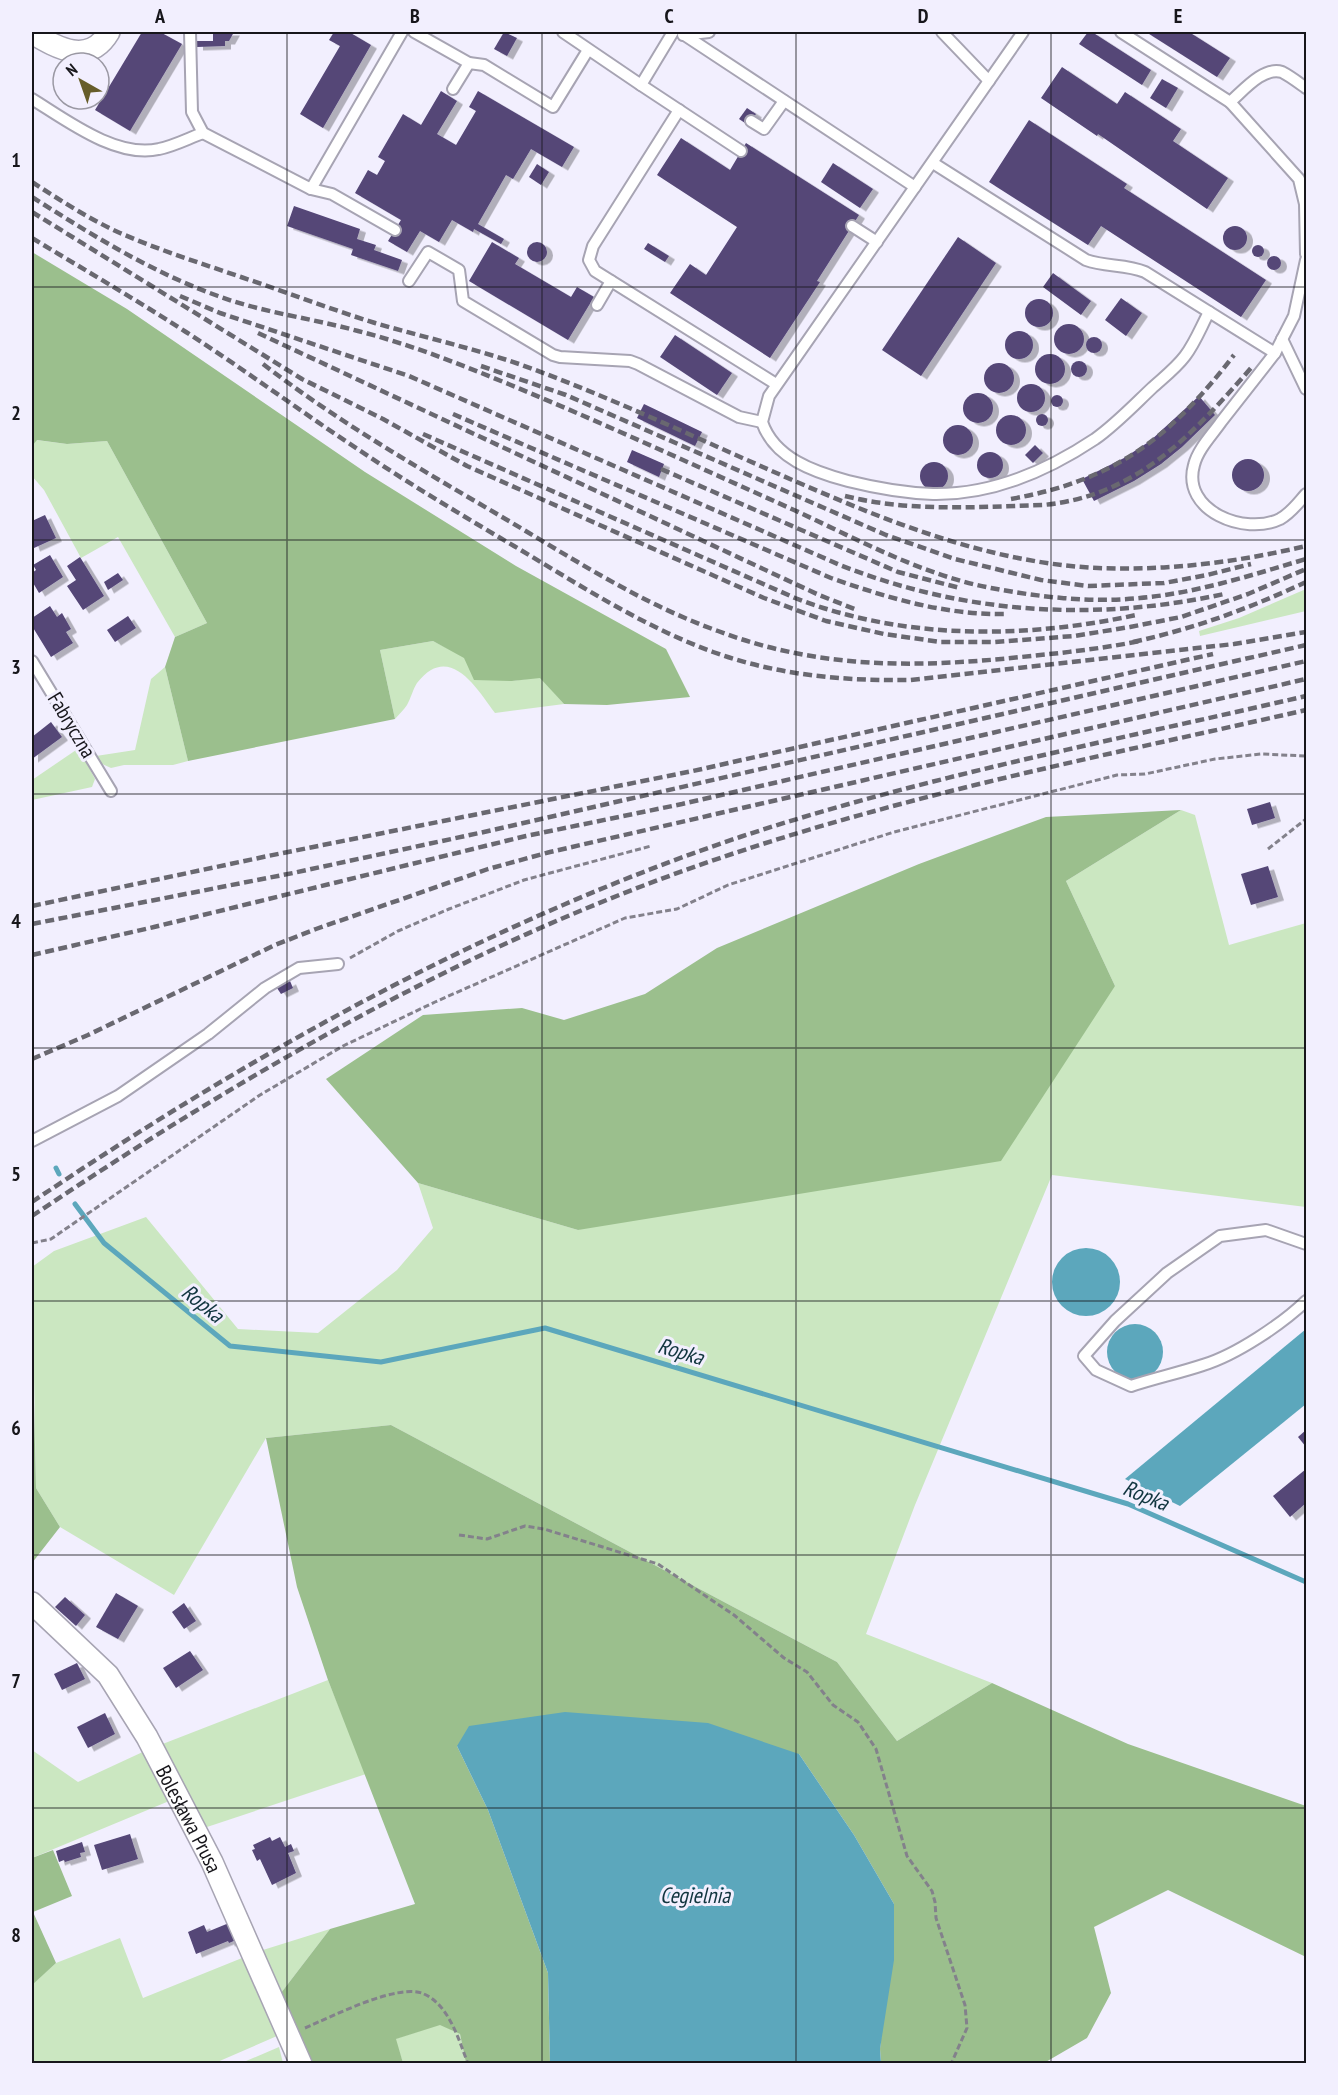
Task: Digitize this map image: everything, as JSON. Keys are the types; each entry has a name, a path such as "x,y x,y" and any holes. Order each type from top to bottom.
{"street":[{"path":"32,33 64,50 75,52 96,46 109,32"},
{"name":"Bolesława Prusa","path":"32,1603 108,1675 147,1737 212,1862 301,2064"}],"lane":[{"path":"190,32 192,112 203,133 311,189 332,194 395,230"},
{"path":"311,189 402,32"},
{"path":"414,32 469,63 484,66 553,107 588,50"},
{"path":"563,32 741,151"},
{"path":"640,85 672,32"},
{"path":"682,34 709,32"},
{"path":"942,32 989,81"},
{"path":"1023,32 776,384 769,396 762,422 771,442 785,455 822,474 885,490 934,494 978,490 1001,485 1054,463 1096,439 1185,357 1209,312"},
{"path":"1121,32 1230,102 1299,179 1305,204 1306,254"},
{"path":"682,34 915,187"},
{"path":"453,89 469,63"},
{"path":"1230,102 1269,72 1283,73 1306,88"},
{"path":"32,99 100,140 138,151 159,149 203,133"},
{"path":"751,121 764,129 784,101"},
{"path":"679,110 590,254 591,267 776,384"},
{"path":"933,163 1086,260 1097,264 1136,268 1275,353"},
{"path":"852,226 877,242"},
{"path":"409,281 428,252 459,270 463,301 553,355 630,361 739,417 762,422"},
{"path":"1306,260 1294,316 1275,353 1199,452 1192,473 1193,483 1206,506 1219,516 1236,523 1252,525 1279,519 1292,511 1306,494"},
{"path":"597,305 611,281"},
{"path":"1282,339 1306,389"},
{"name":"Fabryczna","path":"32,661 111,790"},
{"path":"32,1141 118,1096 208,1034 265,988 299,968 338,964"},
{"path":"1306,1244 1266,1230 1220,1236 1167,1273 1115,1321 1084,1356 1096,1370 1131,1386 1205,1365 1248,1344 1306,1301"}],"path":[{"path":"32,1243 51,1239 260,1095 343,1046 435,1002 625,918 677,909 728,885 894,832 1117,775 1145,774 1215,759 1261,754 1306,756"},
{"path":"1268,849 1306,819"},
{"path":"338,964 398,931 513,884 651,846"},
{"path":"459,1535 486,1539 525,1526 544,1529 658,1564 734,1615 784,1658 807,1672 833,1706 858,1722 876,1749 907,1856 932,1891 936,1918 965,2005 967,2028 951,2064"},
{"path":"289,2034 393,1992 413,1990 426,1994 447,2016 457,2034 468,2064"}],"green space":[{"path":"32,252 127,309 365,472 516,566 666,649 690,697 607,705 564,704 540,678 512,681 474,680 464,658 433,641 380,650 395,719 188,761 165,667 175,637 207,623 107,441 67,444 37,440 32,446"},
{"path":"36,440 67,444 107,441 207,623 175,637 118,537 81,558 44,490 32,476 32,446"},
{"path":"1306,589 1306,611 1200,636 1199,631 1239,618"},
{"path":"433,641 512,681 540,677 564,704 495,713 461,673 451,668 440,667 429,671 417,683 407,705 395,719 380,650"},
{"path":"165,667 188,761 173,765 124,765 111,768 100,763 96,756 135,750 151,679"},
{"path":"79,748 95,779 92,787 32,800 32,780"},
{"path":"1181,810 1195,815 1229,945 1306,923 1306,1207 1052,1175 915,1505 866,1634 992,1683 897,1741 837,1662 391,1425 266,1438 174,1595 60,1527 36,1488 32,1267 54,1251 146,1217 238,1329 318,1333 397,1270 433,1228 418,1183 578,1230 1115,986 1066,881"},
{"path":"1181,810 1066,881 1115,986 1001,1161 578,1230 418,1183 326,1079 423,1015 522,1008 564,1020 645,994 717,948 919,864 1046,817"},
{"path":"32,1317 36,1488 60,1527 32,1563"},
{"path":"391,1425 837,1662 897,1741 992,1683 1128,1744 1306,1806 1306,1957 1168,1890 1094,1927 1111,1993 1087,2038 1044,2063 881,2063 880,2049 894,1904 854,1835 799,1754 457,1746 488,1810 548,1973 550,2063 466,2063 460,2034 440,2025 396,2039 403,2063 310,2063 281,1993 330,1929 415,1904 328,1680 297,1587 266,1438"},
{"path":"328,1680 366,1774 204,1828 160,1745"},
{"path":"32,1750 78,1782 147,1750 174,1799 32,1858"},
{"path":"53,1850 72,1896 33,1912 56,1963 32,1985 32,1858"},
{"path":"330,1929 281,1993 263,1950"},
{"path":"120,1938 143,1998 247,1956 277,2036 215,2063 32,2064 32,1984 56,1963"},
{"path":"440,2024 460,2034 466,2063 403,2063 395,2039"},
{"path":"279,2047 283,2063 239,2064"}],"water":[{"path":"1086,1248 1099,1251 1110,1258 1117,1269 1120,1282 1117,1295 1110,1306 1099,1313 1086,1316 1073,1313 1062,1306 1055,1295 1052,1282 1055,1269 1062,1258 1073,1251"},
{"path":"1129,1324 1141,1324 1155,1332 1163,1346 1161,1363 1155,1372 1141,1380 1129,1380 1112,1368 1107,1358 1107,1346 1119,1329"},
{"path":"1306,1329 1306,1404 1180,1506 1125,1479"},
{"name":"Cegielnia","path":"565,1712 708,1723 799,1754 854,1835 894,1904 894,1960 880,2049 881,2063 550,2063 548,1973 488,1810 457,1746 469,1726"}],"building":[{"path":"142,32 160,32 182,44 130,131 97,111 111,111 111,83"},
{"path":"213,32 234,32 229,41 225,41 225,46 197,47 197,41 213,41"},
{"path":"334,32 349,32 371,45 323,128 300,114 340,46 329,40"},
{"path":"504,32 517,38 507,56 494,49"},
{"path":"1088,32 1092,32 1151,70 1142,85 1079,44"},
{"path":"1146,32 1189,32 1230,58 1217,77"},
{"path":"1062,67 1117,104 1125,92 1181,129 1173,141 1228,178 1207,209 1041,98"},
{"path":"1162,79 1178,88 1166,108 1150,98"},
{"path":"441,91 457,101 437,134 456,145 476,111 469,107 478,91 574,147 562,167 531,149 513,179 506,175 478,224 504,239 501,244 452,220 439,242 420,231 407,252 388,241 401,220 355,193 368,170 377,175 385,161 378,157 403,114 421,125"},
{"path":"747,108 756,114 748,125 739,119"},
{"path":"1029,120 1127,184 1124,188 1266,280 1241,317 1101,226 1088,245 989,182"},
{"path":"681,138 730,170 746,143 859,215 817,281 820,282 770,358 670,293 690,264 706,275 737,227 657,175"},
{"path":"833,163 873,189 860,208 821,182"},
{"path":"537,164 549,172 541,185 529,177"},
{"path":"294,206 360,229 357,239 376,245 374,250 402,260 398,271 351,255 353,249 287,226"},
{"path":"1235,226 1243,230 1247,238 1243,246 1235,250 1227,246 1223,238 1227,230"},
{"path":"958,237 996,263 921,376 882,350"},
{"path":"492,242 519,258 515,264 571,297 577,287 594,297 568,340 469,281"},
{"path":"537,242 544,245 547,252 544,259 537,262 530,259 527,252 530,245"},
{"path":"648,243 669,256 665,262 644,249"},
{"path":"1260,245 1264,251 1260,257 1256,257 1252,249"},
{"path":"1274,256 1279,258 1281,263 1279,268 1274,270 1269,268 1267,263 1269,258"},
{"path":"1053,273 1091,301 1081,315 1043,287"},
{"path":"1121,298 1142,313 1126,336 1105,320"},
{"path":"1039,299 1049,303 1053,313 1049,323 1039,327 1029,323 1025,313 1029,303"},
{"path":"1069,324 1079,329 1084,339 1079,349 1069,354 1059,349 1054,339 1059,329"},
{"path":"1019,331 1029,335 1033,345 1029,355 1019,359 1009,355 1005,345 1009,335"},
{"path":"675,335 732,373 717,395 660,357"},
{"path":"1094,337 1100,339 1102,345 1100,351 1094,353 1088,351 1086,345 1088,339"},
{"path":"1050,354 1060,359 1065,369 1060,379 1050,384 1040,379 1035,369 1040,359"},
{"path":"1079,361 1085,363 1087,369 1085,375 1079,377 1073,375 1071,369 1073,363"},
{"path":"999,363 1009,368 1014,378 1009,388 999,393 989,388 984,378 989,368"},
{"path":"1031,384 1041,388 1045,398 1041,408 1031,412 1021,408 1017,398 1021,388"},
{"path":"978,393 988,398 993,408 988,418 978,423 968,418 963,408 968,398"},
{"path":"1059,395 1063,401 1059,407 1055,407 1051,399"},
{"path":"1199,396 1215,415 1161,464 1134,481 1094,501 1082,479 1124,458 1150,441"},
{"path":"644,404 702,432 695,446 637,418"},
{"path":"1044,414 1048,420 1044,426 1040,426 1036,418"},
{"path":"1011,415 1021,420 1026,430 1021,440 1011,445 1001,440 996,430 1001,420"},
{"path":"958,425 968,430 973,440 968,450 958,455 948,450 943,440 948,430"},
{"path":"1035,445 1043,453 1033,463 1025,455"},
{"path":"632,450 664,464 659,477 627,462"},
{"path":"990,452 999,456 1003,465 999,474 990,478 981,474 977,465 981,456"},
{"path":"1248,459 1259,464 1264,475 1259,486 1248,491 1237,486 1232,475 1237,464"},
{"path":"934,462 944,466 948,476 944,486 934,490 924,486 920,476 924,466"},
{"path":"45,515 56,538 34,548 32,521"},
{"path":"50,555 63,577 39,593 32,581 32,573 36,570 33,565"},
{"path":"80,557 104,596 83,610 67,586 76,580 67,566"},
{"path":"118,573 123,580 108,590 104,582"},
{"path":"50,606 57,617 62,613 71,629 66,632 73,643 51,657 32,626 32,618"},
{"path":"128,616 136,628 115,642 107,630"},
{"path":"51,722 62,737 32,759 32,737"},
{"path":"1270,802 1275,818 1252,825 1247,809"},
{"path":"1268,866 1278,897 1251,905 1241,874"},
{"path":"290,981 293,988 281,994 277,988"},
{"path":"1306,1430 1306,1447 1298,1437"},
{"path":"1306,1469 1306,1503 1290,1517 1273,1496"},
{"path":"116,1593 138,1606 118,1639 96,1627"},
{"path":"65,1597 85,1615 76,1626 55,1607"},
{"path":"184,1603 196,1621 184,1629 172,1612"},
{"path":"190,1651 203,1670 176,1688 163,1668"},
{"path":"77,1663 85,1679 62,1690 54,1674"},
{"path":"105,1713 115,1734 88,1748 77,1727"},
{"path":"130,1834 138,1859 102,1870 94,1845"},
{"path":"270,1837 272,1841 280,1837 285,1847 291,1844 294,1851 288,1853 296,1873 272,1885 260,1859 257,1861 252,1850 255,1849 253,1845"},
{"path":"82,1842 85,1852 80,1853 81,1857 59,1862 56,1851"},
{"path":"229,1923 236,1940 196,1954 188,1932 204,1925 207,1932"}],"waterway":[{"name":"Ropka","path":"56,1168 59,1174"},
{"name":"Ropka","path":"75,1204 104,1243 230,1346 381,1362 545,1328 1128,1504 1306,1582"}],"railway":[{"path":"32,182 97,222 150,245 358,318 483,353 552,376 857,507 975,548 1016,558 1057,564 1124,569 1203,564 1255,557 1306,546"},
{"path":"32,197 122,252 193,286 253,307 377,336 451,361 614,429 890,555 965,582 1046,596 1121,599 1161,596 1203,588 1306,559"},
{"path":"32,212 302,379 383,419 467,466 764,598 826,621 884,634 941,642 995,642 1074,636 1181,617 1248,594 1306,569"},
{"path":"32,238 186,332 368,456 477,524 636,617 687,642 737,660 786,671 835,678 910,680 1234,644 1306,632"},
{"path":"180,296 220,313 409,376 840,565 887,581 934,594 982,603 1078,610 1176,603 1224,594"},
{"path":"258,333 819,595 857,610"},
{"path":"1011,499 1048,491 1081,480 1111,467 1138,451 1187,410 1234,355"},
{"path":"263,364 378,443 605,578 689,620 755,643 793,653 830,659 905,664 982,661 1095,649 1140,641"},
{"path":"481,366 566,395 886,535 955,559 1041,580 1088,586 1164,583 1251,564"},
{"path":"845,496 894,504 943,507 1043,505 1077,499 1107,489 1135,475 1160,458 1207,416 1251,368"},
{"path":"453,414 831,578 916,604 960,612 1005,614"},
{"path":"423,434 795,598 836,612 878,622 964,631 1051,628 1136,615"},
{"path":"661,469 898,572 960,588"},
{"path":"1133,642 1221,617 1306,582"},
{"path":"32,924 293,873 484,832 1306,645"},
{"path":"32,906 693,771 1213,654"},
{"path":"32,955 526,836 682,804 1306,661"},
{"path":"32,1059 88,1035 275,945 488,869 550,852 1306,679"},
{"path":"32,1202 200,1094 374,996 554,909 646,871 740,837 880,795 1022,760 1306,696"},
{"path":"32,1216 182,1119 336,1029 496,948 661,879 740,851 900,804 1062,764 1306,710"}]}
